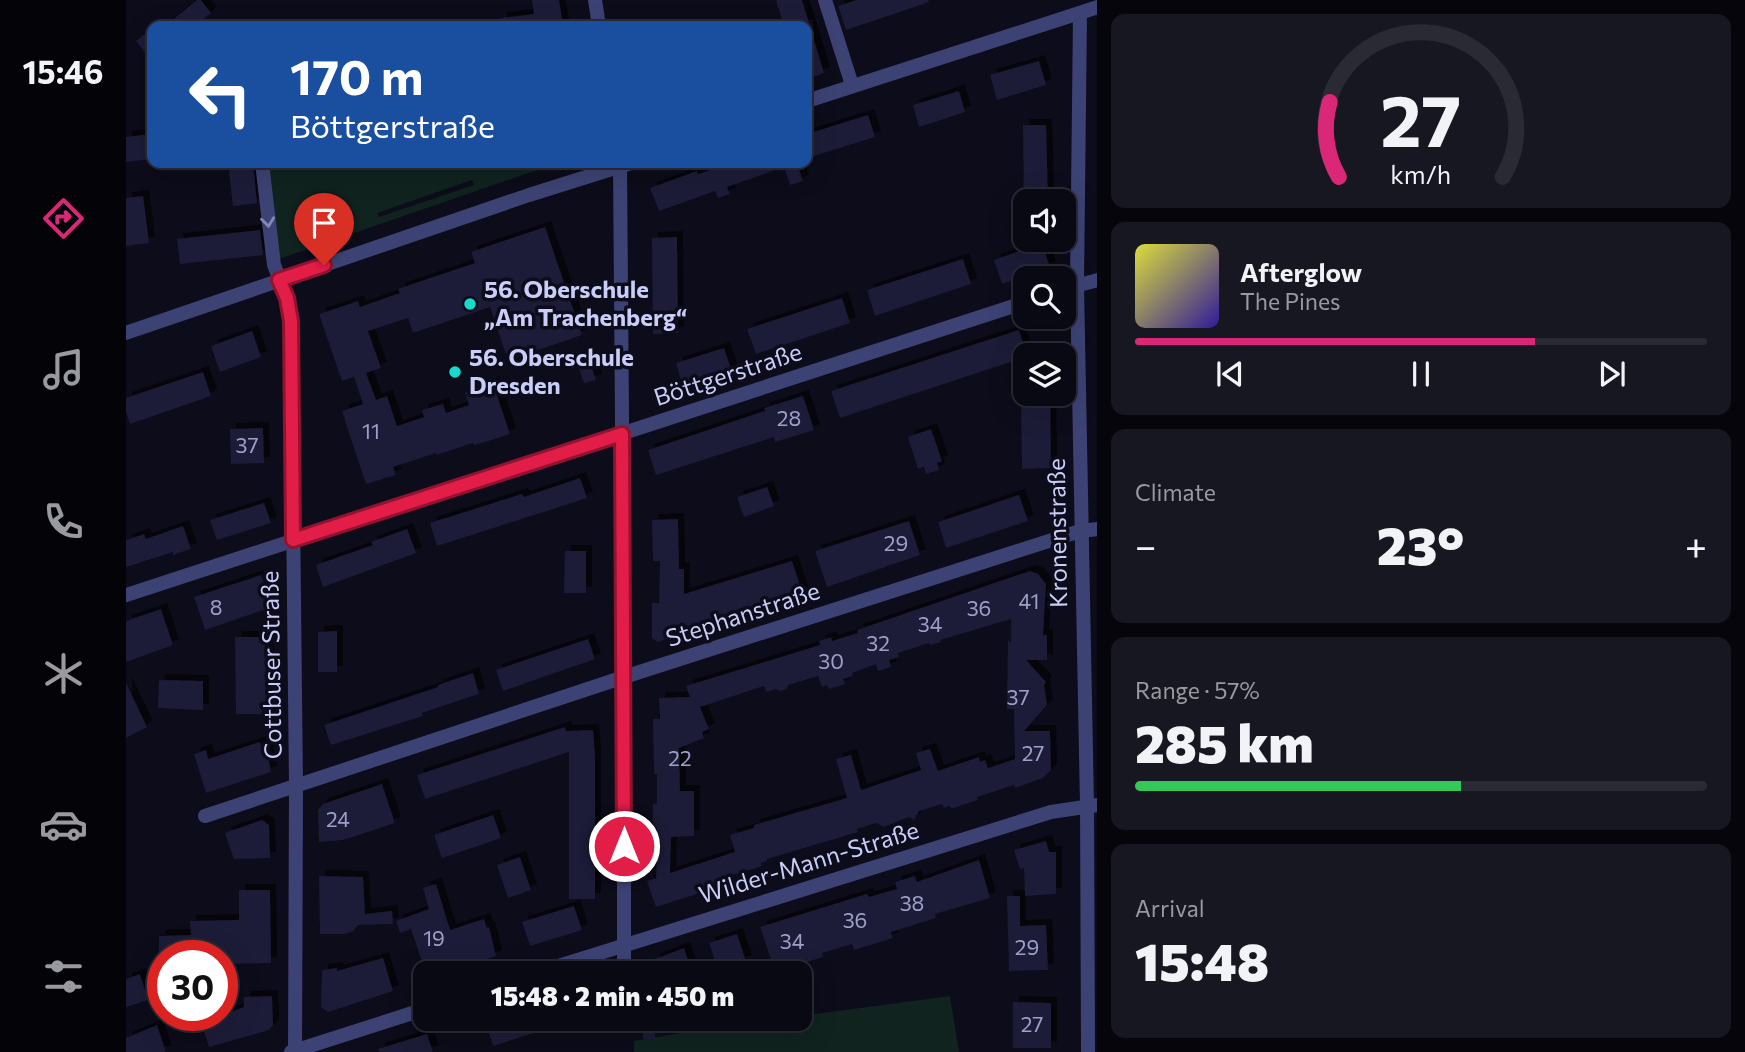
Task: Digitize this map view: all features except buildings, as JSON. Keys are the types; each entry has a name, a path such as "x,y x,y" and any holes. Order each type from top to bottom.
{"street":[{"path":"594,0 598,21"},
{"path":"825,0 852,85"},
{"path":"812,99 1097,7"},
{"name":"Kronenstraße","path":"1072,266 1080,13"},
{"name":"Cottbuser Straße","path":"263,168 274,265 287,298 291,321 296,786 294,1052"},
{"path":"126,333 612,168"},
{"path":"624,168 624,961"},
{"path":"1076,286 1097,280"},
{"name":"Böttgerstraße","path":"126,595 1013,306"},
{"name":"Kronenstraße","path":"1073,329 1092,805 1088,1052"},
{"name":"Stephanstraße","path":"205,816 624,677 1080,531 1097,528"},
{"name":"Wilder-Mann-Straße","path":"574,961 1051,812 1092,805"},
{"path":"294,1052 413,1013"}],"green space":[{"path":"269,168 543,168 279,259","holes":["472,180 474,185 379,217 377,213"]},
{"path":"950,996 959,1052 634,1052 634,1041 690,1031 812,1031 812,1014"}],"place":[{"name":"56. Oberschule „Am Trachenberg“","path":"470,304"},
{"name":"56. Oberschule Dresden","path":"455,372"}],"route":[{"path":"324,265 279,280 287,298 291,321 293,540 622,434 624,846"}]}
